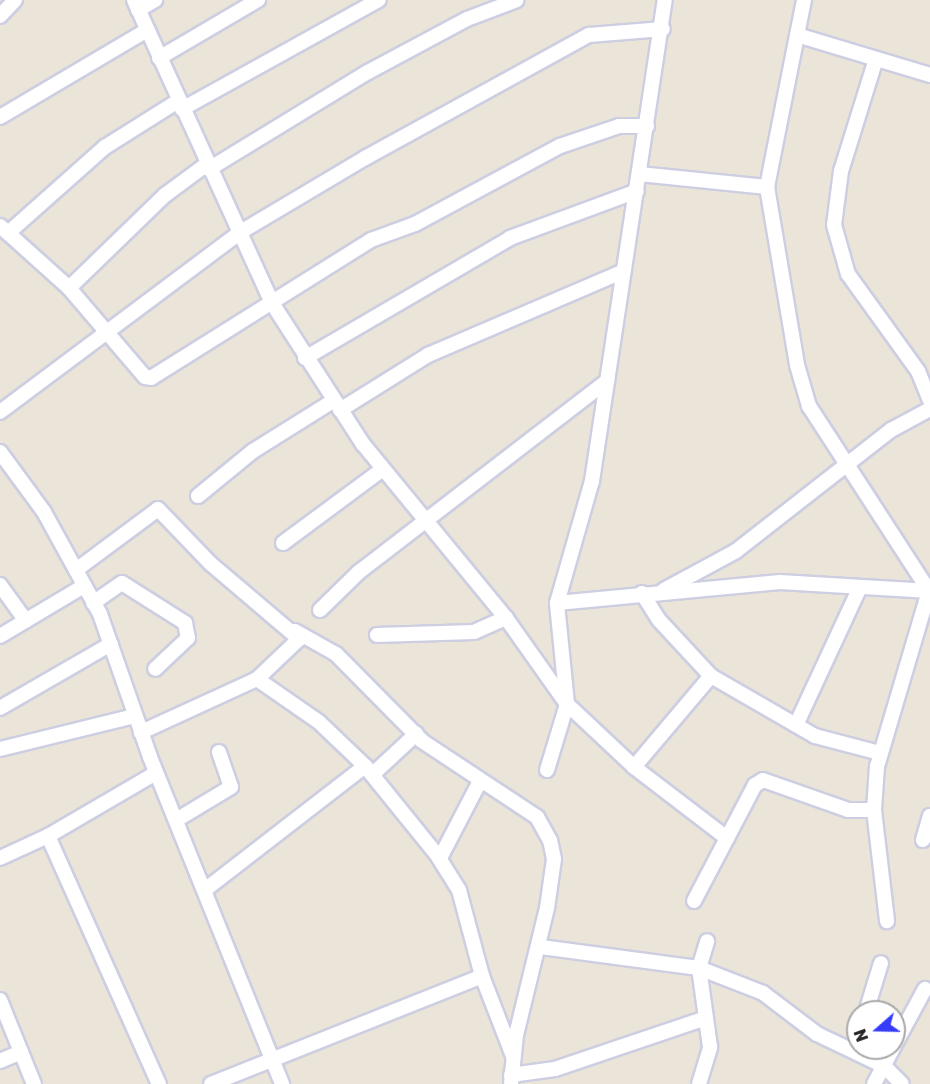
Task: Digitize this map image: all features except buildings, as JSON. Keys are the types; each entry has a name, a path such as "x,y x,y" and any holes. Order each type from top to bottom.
{"street":[{"path":"0,16 15,0"},
{"path":"154,0 136,5 180,105 272,303 336,405 383,469 507,618 567,704 634,767 727,838"},
{"path":"159,57 258,0"},
{"path":"379,0 105,147 4,230 69,288 109,330 145,377 152,378 371,240 416,224 560,146 619,126 647,126"},
{"path":"69,288 165,195 208,166 368,72 467,19 517,0"},
{"path":"547,770 567,704 558,603 592,481 663,29 665,0"},
{"path":"804,0 767,187 797,365 809,406 846,465 909,553 930,591 880,753 874,810 887,921"},
{"path":"0,412 240,233 589,35 663,29"},
{"path":"0,117 147,30"},
{"path":"797,35 875,62 930,75"},
{"path":"875,62 842,171 834,225 848,274 918,371 930,400"},
{"path":"639,174 767,187"},
{"path":"305,358 510,238 636,191"},
{"path":"198,496 253,451 428,355 624,271"},
{"path":"320,610 427,521 607,381"},
{"path":"660,592 735,551 891,430 930,409"},
{"path":"0,452 5,470 76,570 93,603 111,644 134,716 156,773 178,819 282,1084"},
{"path":"283,543 383,469"},
{"path":"76,570 158,509 211,564 295,631 336,654 416,734 480,781 537,817 550,840 554,859 541,947 513,1056 511,1079 555,1070 706,1018"},
{"path":"558,603 642,593 780,582 930,591"},
{"path":"93,603 122,583 185,623 188,638 155,669"},
{"path":"0,585 26,621"},
{"path":"0,636 84,586"},
{"path":"796,725 860,587"},
{"path":"642,593 659,620 711,676 796,725 840,746 880,753"},
{"path":"377,635 474,632 507,618"},
{"path":"141,732 257,679 298,646 295,631"},
{"path":"0,708 111,644"},
{"path":"634,767 711,676"},
{"path":"257,679 319,722 369,770 440,858 459,890 482,976 513,1056"},
{"path":"0,749 134,716"},
{"path":"206,889 416,734"},
{"path":"178,819 231,787 219,752"},
{"path":"0,858 48,837 156,773"},
{"path":"694,901 727,838 763,780 848,810 874,810"},
{"path":"440,858 480,781"},
{"path":"923,840 930,816"},
{"path":"48,837 159,1084"},
{"path":"699,1084 710,1047 699,968 707,941"},
{"path":"541,947 699,968 764,993 817,1034 846,1042"},
{"path":"870,1000 881,963"},
{"path":"211,1084 482,976"},
{"path":"906,1023 925,989"},
{"path":"0,1000 34,1084"},
{"path":"0,1061 21,1052"},
{"path":"876,1060 902,1084"},
{"path":"874,1084 887,1060"}]}
